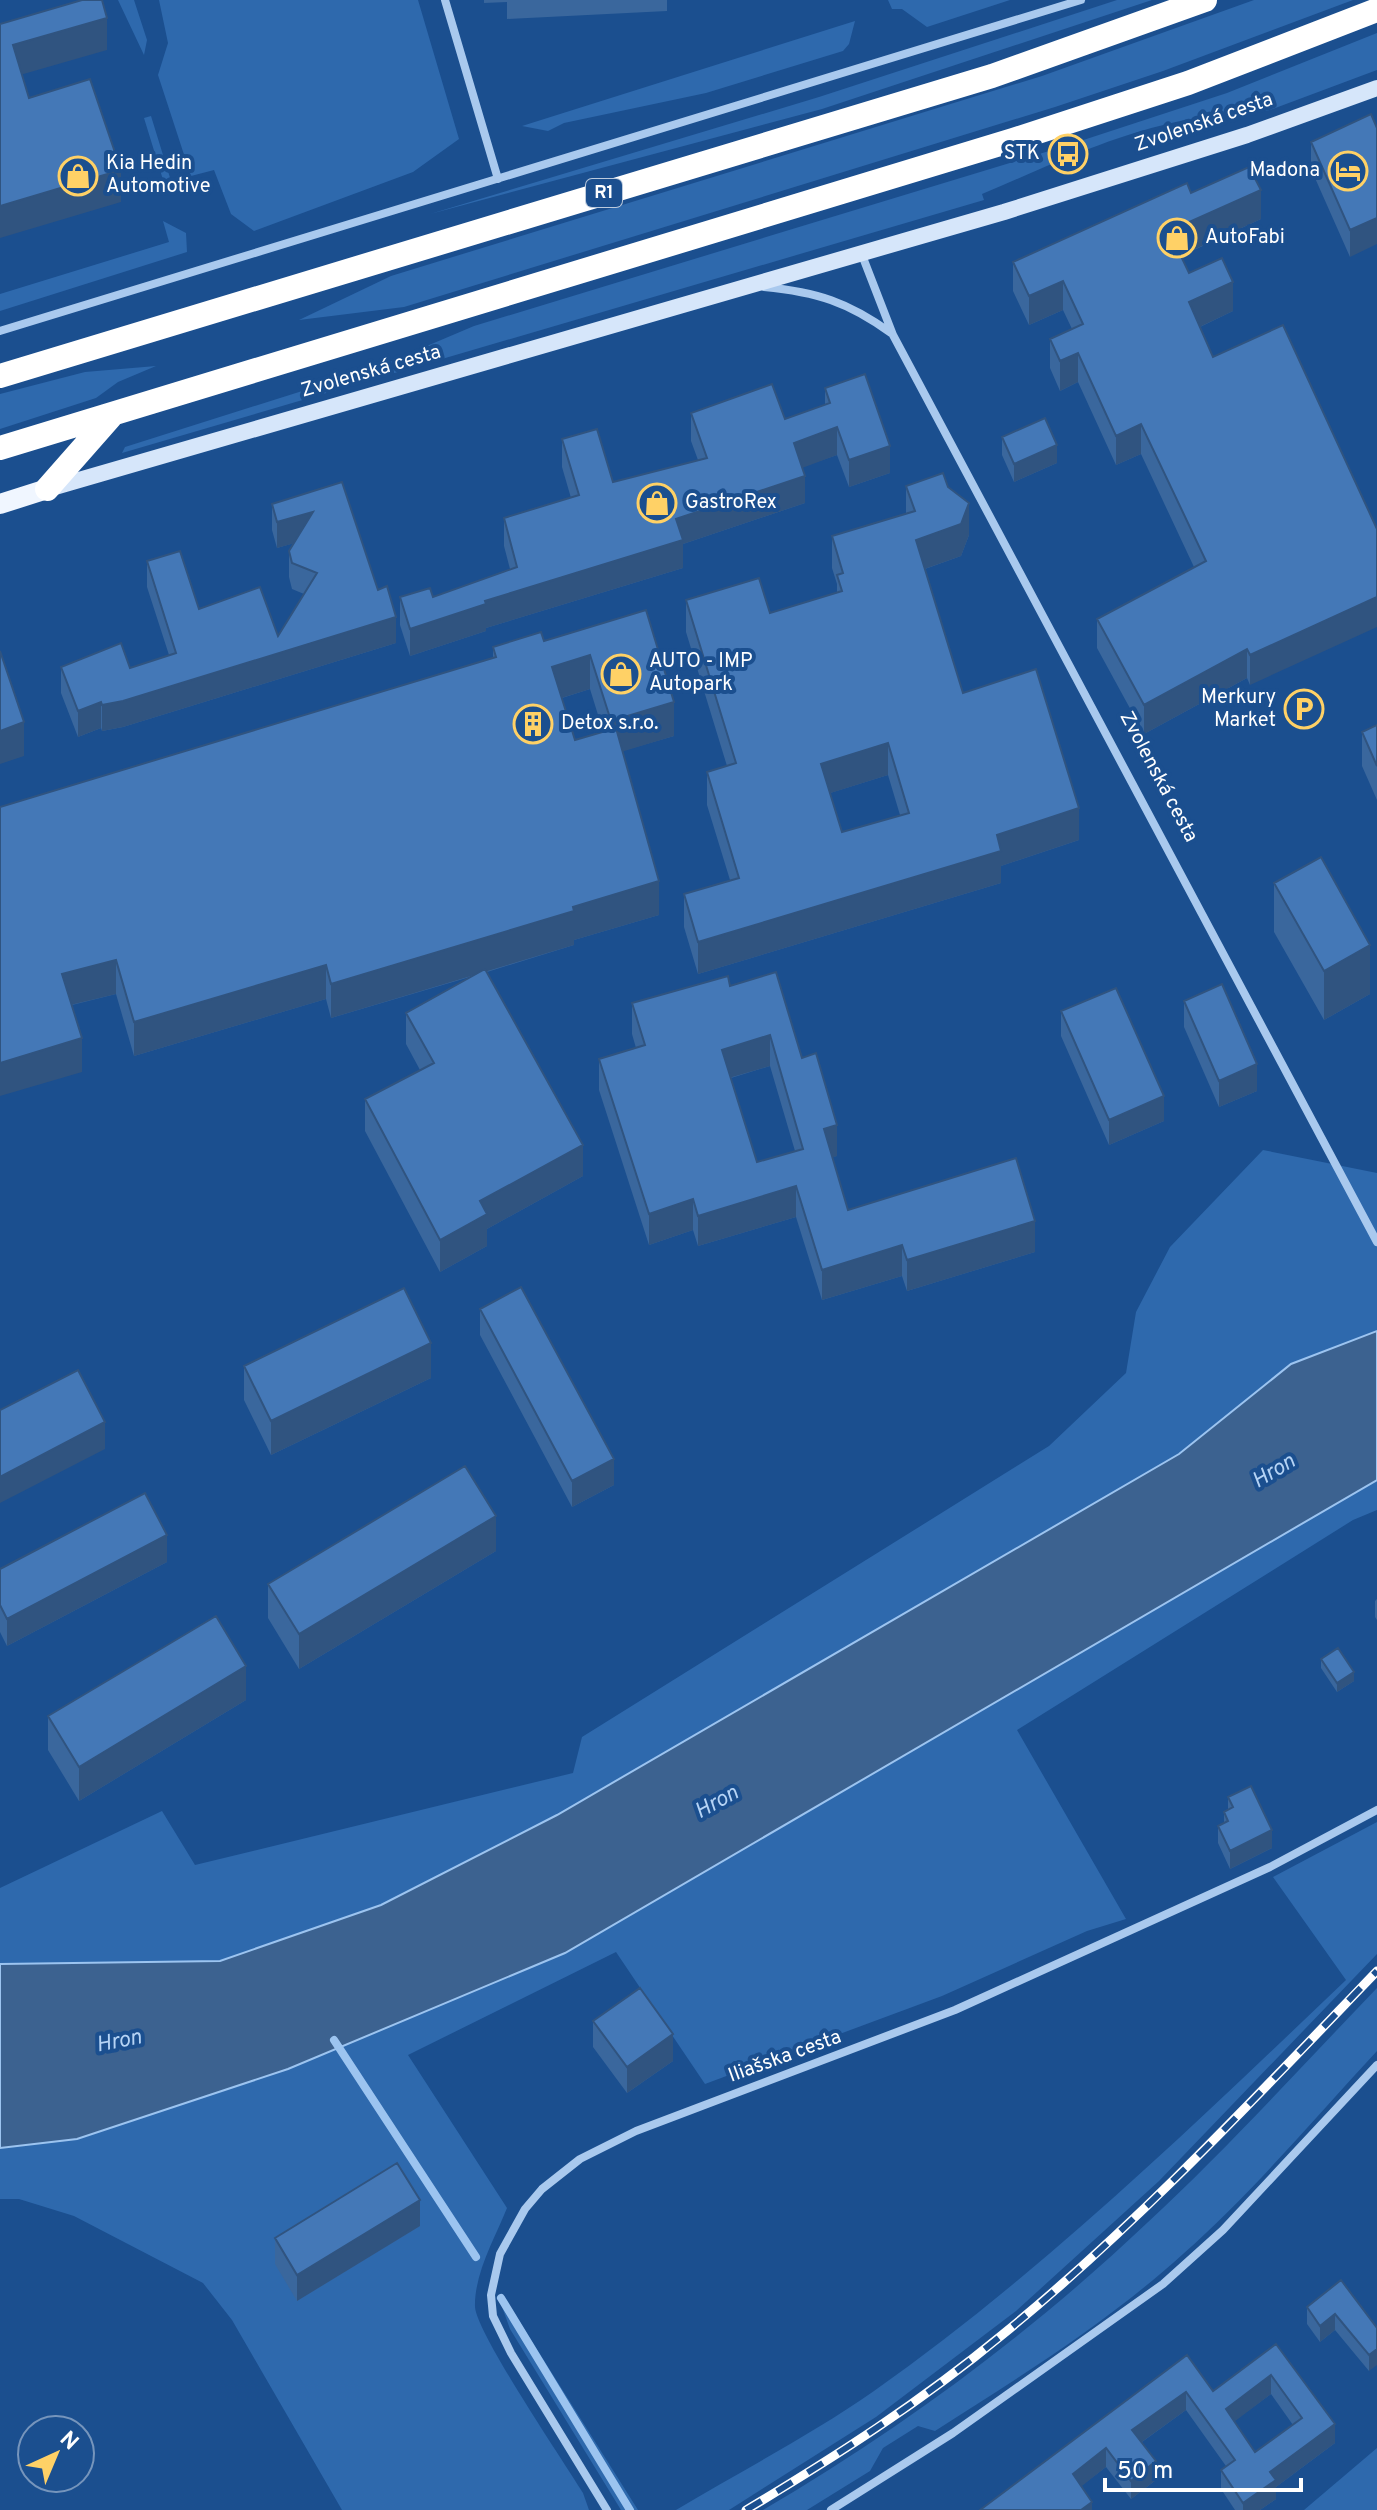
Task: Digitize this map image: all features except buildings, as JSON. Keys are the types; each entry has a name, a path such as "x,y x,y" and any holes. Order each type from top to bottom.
{"highway":[{"name":"R1","path":"0,376 992,76 1205,0"},
{"path":"0,448 1027,135 1188,83 1377,10"},
{"path":"47,489 113,414"}],"main road":[{"name":"Zvolenská cesta","path":"0,504 862,255 1126,174 1377,88"}],"street":[{"path":"445,0 498,179"},
{"path":"0,331 1081,0"},
{"name":"Zvolenská cesta","path":"862,255 893,335 1377,1242"},
{"name":"Zvolenská cesta","path":"755,286 805,290 852,306 893,335"},
{"name":"Iliašska cesta","path":"607,2510 511,2353 493,2316 491,2295 500,2254 525,2209 551,2180 580,2159 636,2131 955,2010 1270,1867 1377,1810"},
{"path":"831,2510 953,2433 1163,2284 1223,2230 1377,2065"}],"shaded area":[{"path":"118,0 134,0 147,40 144,55"},
{"path":"159,0 418,0 459,139 413,172 254,231 231,214 214,170 191,176 158,75 168,43"},
{"path":"888,0 1010,0 927,27 902,9 892,9"},
{"path":"1117,0 1152,0 822,109 430,214 819,97"},
{"path":"1254,0 1353,0 1163,71 1055,107 404,307 299,320 391,276 1042,76"},
{"path":"855,21 849,44 843,51 706,93 564,123 548,131 522,126"},
{"path":"1377,33 1377,70 1270,110 1186,125 1185,120 1158,126 1082,152 982,194 984,200 122,453 125,447 375,368 474,326 1059,148 1227,93"},
{"path":"151,116 171,181 164,183 144,118"},
{"path":"163,221 186,233 187,252 0,311 0,294 169,242"},
{"path":"156,366 118,382 96,398 0,429 0,394 85,372"},
{"path":"1263,1150 1377,1173 1377,1331 1291,1364 1179,1454 557,1815 381,1905 220,1961 0,1964 0,1888 162,1811 195,1865 573,1773 582,1737 1049,1446 1126,1373 1136,1312 1170,1247"},
{"path":"1377,1480 1377,1510 1353,1520 1017,1730 1126,1919 1087,1931 942,1996 705,2084 616,1952 408,2055 507,2208 482,2269 475,2307 490,2343 583,2493 589,2510 342,2510 232,2320 203,2283 74,2216 19,2199 0,2199 0,2148 77,2139 288,2069 565,1953"},
{"path":"1377,1822 1377,1954 1159,2181 1016,2311 876,2417 729,2510 676,2510 850,2407 999,2296 1118,2194 1346,1980 1273,1877"},
{"path":"1377,1988 1377,2051 1234,2206 1154,2279 1063,2348 935,2431 918,2426 883,2448 870,2471 807,2510 763,2510 865,2447 963,2378 1103,2264 1206,2166"},
{"path":"506,2300 638,2510 621,2510 510,2329 501,2304"},
{"path":"1377,2448 1377,2510 1304,2510"}],"water":[{"name":"Hron","path":"1377,1331 1377,1480 565,1953 288,2069 77,2139 0,2148 0,1964 220,1961 381,1905 557,1815 1179,1454 1291,1364"}],"waterway":[{"path":"334,2040 476,2257"},
{"path":"501,2298 630,2510"}],"railway":[{"path":"746,2510 909,2405 972,2359 1052,2293 1195,2159 1377,1971"}],"place":[{"name":"STK","path":"1068,154"},
{"name":"Madona","path":"1348,171"},
{"name":"Kia Hedin Automotive","path":"78,176"},
{"name":"AutoFabi","path":"1177,238"},
{"name":"GastroRex","path":"657,503"},
{"name":"AUTO - IMP Autopark","path":"621,674"},
{"name":"Merkury Market","path":"1304,709"},
{"name":"Detox s.r.o.","path":"533,724"}]}
